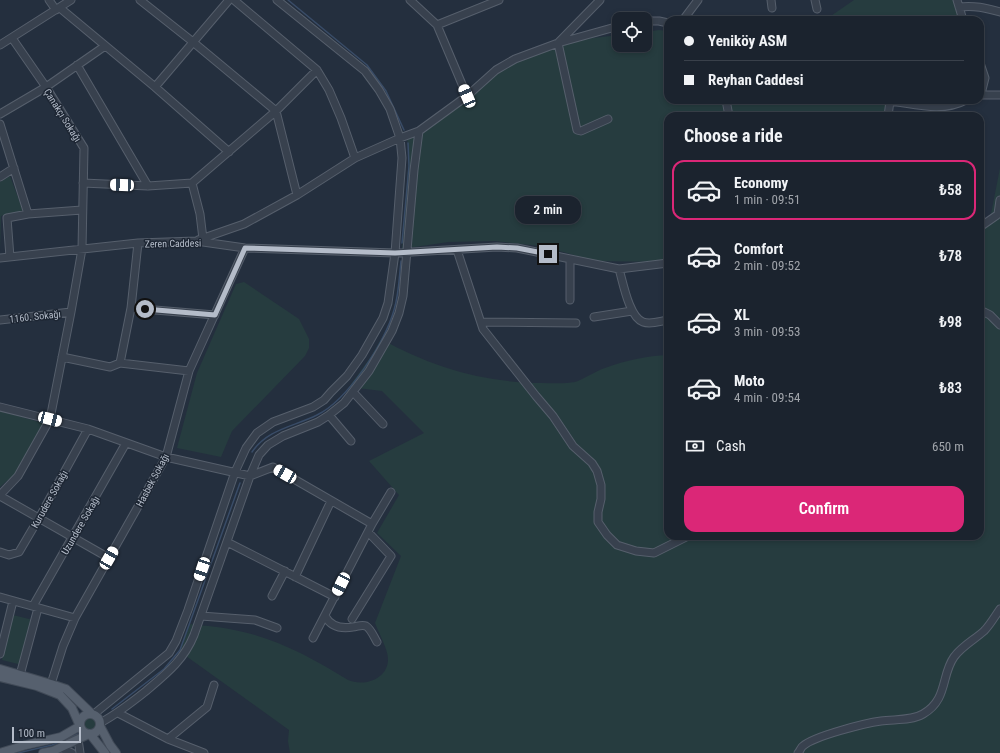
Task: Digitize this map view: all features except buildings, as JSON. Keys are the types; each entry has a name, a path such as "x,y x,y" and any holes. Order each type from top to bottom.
{"main road":[{"path":"0,669 66,689 98,718 110,745 116,753"},
{"path":"0,677 37,686 60,695 72,708 83,731 89,734 105,753"},
{"path":"0,753 61,737 80,725 82,717 93,714"},
{"path":"44,753 60,748 96,732 100,725"}],"street":[{"path":"49,0 58,9 155,87 229,152"},
{"path":"0,45 71,0"},
{"path":"140,0 276,111 297,196"},
{"path":"155,87 229,0"},
{"path":"234,0 317,70 329,90 341,118 355,158"},
{"path":"93,714 169,653 173,647 188,610 235,472 246,448 257,433 273,422 313,407 324,400 362,356 383,318 388,302 395,253 402,158 400,138 390,109 380,90 365,71 277,0"},
{"path":"410,0 436,26 467,96"},
{"path":"436,26 499,0"},
{"path":"558,43 600,0"},
{"path":"687,16 698,0"},
{"path":"815,0 817,9"},
{"path":"962,16 958,4 976,6 1000,12"},
{"path":"652,22 664,22"},
{"path":"192,183 200,214 200,240 244,224 297,196 355,158 419,131 467,96 496,70 515,59 558,43 612,28"},
{"name":"Çanakçı Sokağı","path":"0,496 18,476 50,419 82,249 84,148 46,87 12,38"},
{"path":"558,43 577,130 581,131 608,119"},
{"path":"0,114 46,87 105,46"},
{"path":"77,65 148,186"},
{"path":"83,183 148,186 192,183 276,111 317,70"},
{"path":"984,94 1000,95"},
{"path":"909,104 928,107 947,107 955,104"},
{"path":"0,124 28,214"},
{"path":"100,725 118,713 166,675 178,663 189,646 257,458 266,447 283,436 312,425 329,415 344,403 374,363 388,339 397,319 403,296 414,170 419,131"},
{"path":"0,176 14,168"},
{"path":"984,224 999,214 1000,200"},
{"path":"10,257 7,218 28,214 82,210"},
{"name":"Zeren Caddesi","path":"0,258 82,249 200,240 245,248 395,253 497,247 517,248 619,269 664,263"},
{"path":"120,363 131,308 138,244"},
{"name":"Hasbek Sokağı","path":"51,684 63,646 75,618 166,457 189,371 245,248"},
{"path":"457,250 483,330 553,416 573,446 592,463 601,485 601,499 598,512 598,522 600,526 614,543 636,551 654,553 680,540"},
{"path":"570,259 570,300"},
{"path":"619,269 632,311 639,320 648,323 664,321"},
{"path":"131,308 215,315"},
{"path":"594,317 632,311"},
{"name":"1160. Sokağı","path":"0,320 71,312"},
{"path":"984,312 990,315 1000,325"},
{"path":"481,322 576,323"},
{"path":"62,357 110,367 120,363 189,371"},
{"path":"353,392 383,424"},
{"path":"0,407 88,429 166,457 250,476 273,467 372,524"},
{"path":"329,415 351,441"},
{"name":"Kurudere Sokağı","path":"0,552 9,555 19,552 88,429"},
{"name":"Uzundere Sokağı","path":"20,675 36,607 73,537 126,443"},
{"path":"313,638 390,492"},
{"path":"0,496 109,558"},
{"path":"295,577 331,501"},
{"path":"352,619 391,556 368,532"},
{"path":"227,542 335,597"},
{"path":"272,596 285,572"},
{"path":"0,597 75,618"},
{"path":"0,654 13,601"},
{"path":"798,753 804,745 842,730 880,721 913,718 930,709 936,702 943,689 953,658 962,648 985,630 1000,609"},
{"path":"201,616 255,620 277,628"},
{"path":"325,616 331,624 336,626 365,626 369,629 377,642"},
{"path":"168,740 207,707 214,685"},
{"path":"118,713 168,740 204,753"},
{"path":"78,739 80,753"},
{"path":"60,748 69,750 72,753"}],"green space":[{"path":"854,0 959,0 965,16 831,16"},
{"path":"652,31 664,31 664,104 892,104 891,112 664,112 664,262 593,261 540,246 495,241 448,242 402,249 409,156 407,137 413,135 492,72 558,42 612,36 612,52 652,52"},
{"path":"892,104 965,104 933,110"},
{"path":"1000,168 1000,753 290,753 288,741 289,730 179,651 190,624 233,630 268,639 282,644 354,682 368,682 374,680 384,671 387,665 388,655 375,623 401,556 377,533 399,495 369,461 424,433 382,391 349,387 372,355 381,339 419,358 459,372 499,380 520,382 575,382 601,369 621,363 644,357 664,355 664,540 984,540 984,220 991,214"},
{"path":"10,176 23,211 1,216 0,251 0,182"},
{"path":"244,282 299,319 309,339 309,348 305,356 232,431 221,457 177,448 197,373 236,284"},
{"path":"0,411 43,423 16,473 0,487"},
{"path":"13,615 33,620 22,665 2,660"},
{"path":"88,718 92,718 96,724 92,730 88,730 84,726 84,722"}],"waterway":[{"path":"288,0 367,65 386,91 404,130"},
{"path":"402,243 409,166 408,143"},
{"path":"252,452 258,444 273,433 317,415 329,407 353,384 383,338 389,323 397,298 401,261"},
{"path":"112,709 164,669 180,650 240,483"},
{"path":"18,753 52,745 78,734"}],"route":[{"path":"145,309 215,315 245,248 395,253 497,247 517,248 548,254"}]}
